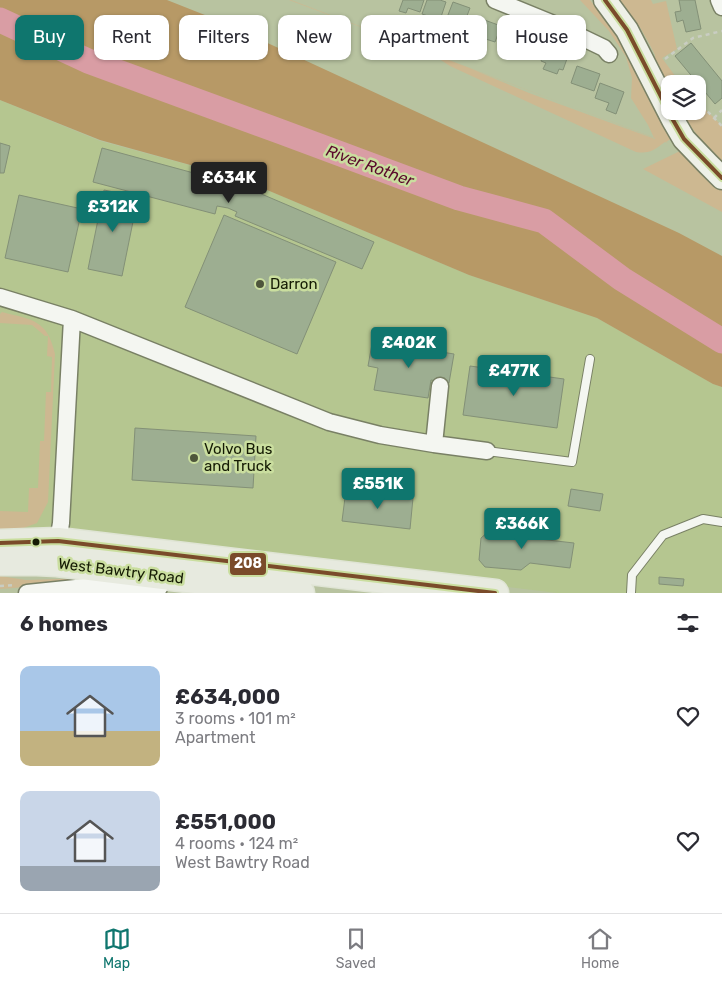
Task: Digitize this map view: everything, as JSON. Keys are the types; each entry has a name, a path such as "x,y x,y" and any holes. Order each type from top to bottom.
{"main road":[{"path":"605,0 627,30 684,139 722,178"},
{"name":"West Bawtry Road","path":"0,543 58,542 495,593"},
{"name":"West Bawtry Road","path":"0,562 57,563 301,593"}],"street":[{"path":"496,0 556,25 604,48 609,54"},
{"path":"719,0 722,7"},
{"path":"0,297 72,319 329,422 380,435 488,451"},
{"path":"58,542 72,319"},
{"path":"434,444 440,386"},
{"name":"West Bawtry Road","path":"27,593 105,585 144,586 196,593"}],"lane":[{"path":"488,451 572,462 590,358"},
{"path":"631,593 632,575 663,535 703,519 722,522"}],"path":[{"path":"665,59 693,38 722,31"},
{"path":"706,110 722,126"},
{"path":"714,118 722,110"}],"shaded area":[{"path":"0,0 167,0 205,15 179,15 179,60 268,60 268,43 278,48 278,60 304,60 679,233 722,256 722,387 713,384 597,318 469,275 241,179 100,140 0,100"},
{"path":"289,0 291,0 330,15"},
{"path":"580,0 590,0 616,32 661,113 661,120 665,120 674,137 666,142 670,144 665,142 652,151 636,152 441,60 448,60 556,101 469,68 529,93 655,139 631,98 632,78 626,57 609,31"},
{"path":"619,0 651,0 653,4 666,1 677,49 662,58 674,75 662,75 655,62 655,55 641,29"},
{"path":"0,100 100,141 241,179 469,275 597,318 713,384 722,387 722,593 557,593 100,536 0,532"},
{"path":"706,110 722,126 722,162 699,138 686,120 706,120"},
{"path":"682,150 722,186 722,212 643,169"},
{"path":"2,312 30,320 43,327 52,342 55,354 48,502 37,523 13,532 0,532 0,511 28,512 29,488 38,488 40,441 44,441 46,392 51,392 52,357 47,356 48,336 45,336 32,325 0,323 0,314"},
{"path":"0,576 26,580 95,578 39,586 0,589"}],"building":[{"path":"403,0 424,0 420,12 408,8 406,13 399,11"},
{"path":"427,0 446,2 442,15 422,14"},
{"path":"679,0 695,0 701,29 686,32 683,20 677,22 675,12 681,11"},
{"path":"453,2 470,8 467,15 448,15"},
{"path":"487,21 497,25 495,42 487,39"},
{"path":"691,43 722,81 722,98 715,104 706,93 706,75 691,75 675,56"},
{"path":"567,60 563,70 559,69 557,74 543,69 546,63 541,61"},
{"path":"577,66 600,74 594,91 571,83"},
{"path":"600,83 624,92 616,114 606,110 609,103 595,98"},
{"path":"0,143 10,146 4,173 0,173"},
{"name":"Darron","path":"102,148 245,187 374,242 362,269 235,216 237,212 228,208 217,206 215,214 93,182"},
{"path":"104,190 138,197 122,276 88,269"},
{"path":"19,195 82,209 68,272 5,258"},
{"name":"Darron","path":"224,215 336,262 297,354 185,307"},
{"path":"372,344 392,348 392,344 454,354 449,383 431,380 428,398 374,390 378,368 368,366"},
{"path":"470,366 564,379 557,428 463,415"},
{"name":"Volvo Bus and Truck","path":"135,428 256,436 253,488 132,480"},
{"path":"571,489 603,494 600,511 568,506"},
{"path":"346,490 413,498 410,529 342,521"},
{"path":"509,523 530,526 530,538 574,543 570,568 530,563 521,570 485,567 479,560 481,538 489,531 508,534"},
{"path":"659,577 684,579 683,586 659,584"}],"waterway":[{"name":"River Rother","path":"0,20 88,61 459,198 544,221 622,279 722,341"}],"transit line":[{"name":"208","path":"605,0 627,30 684,139 722,178"},
{"name":"208","path":"0,543 58,541 495,593"}],"place":[{"name":"Darron","path":"260,284"},
{"name":"Volvo Bus and Truck","path":"194,458"}]}
